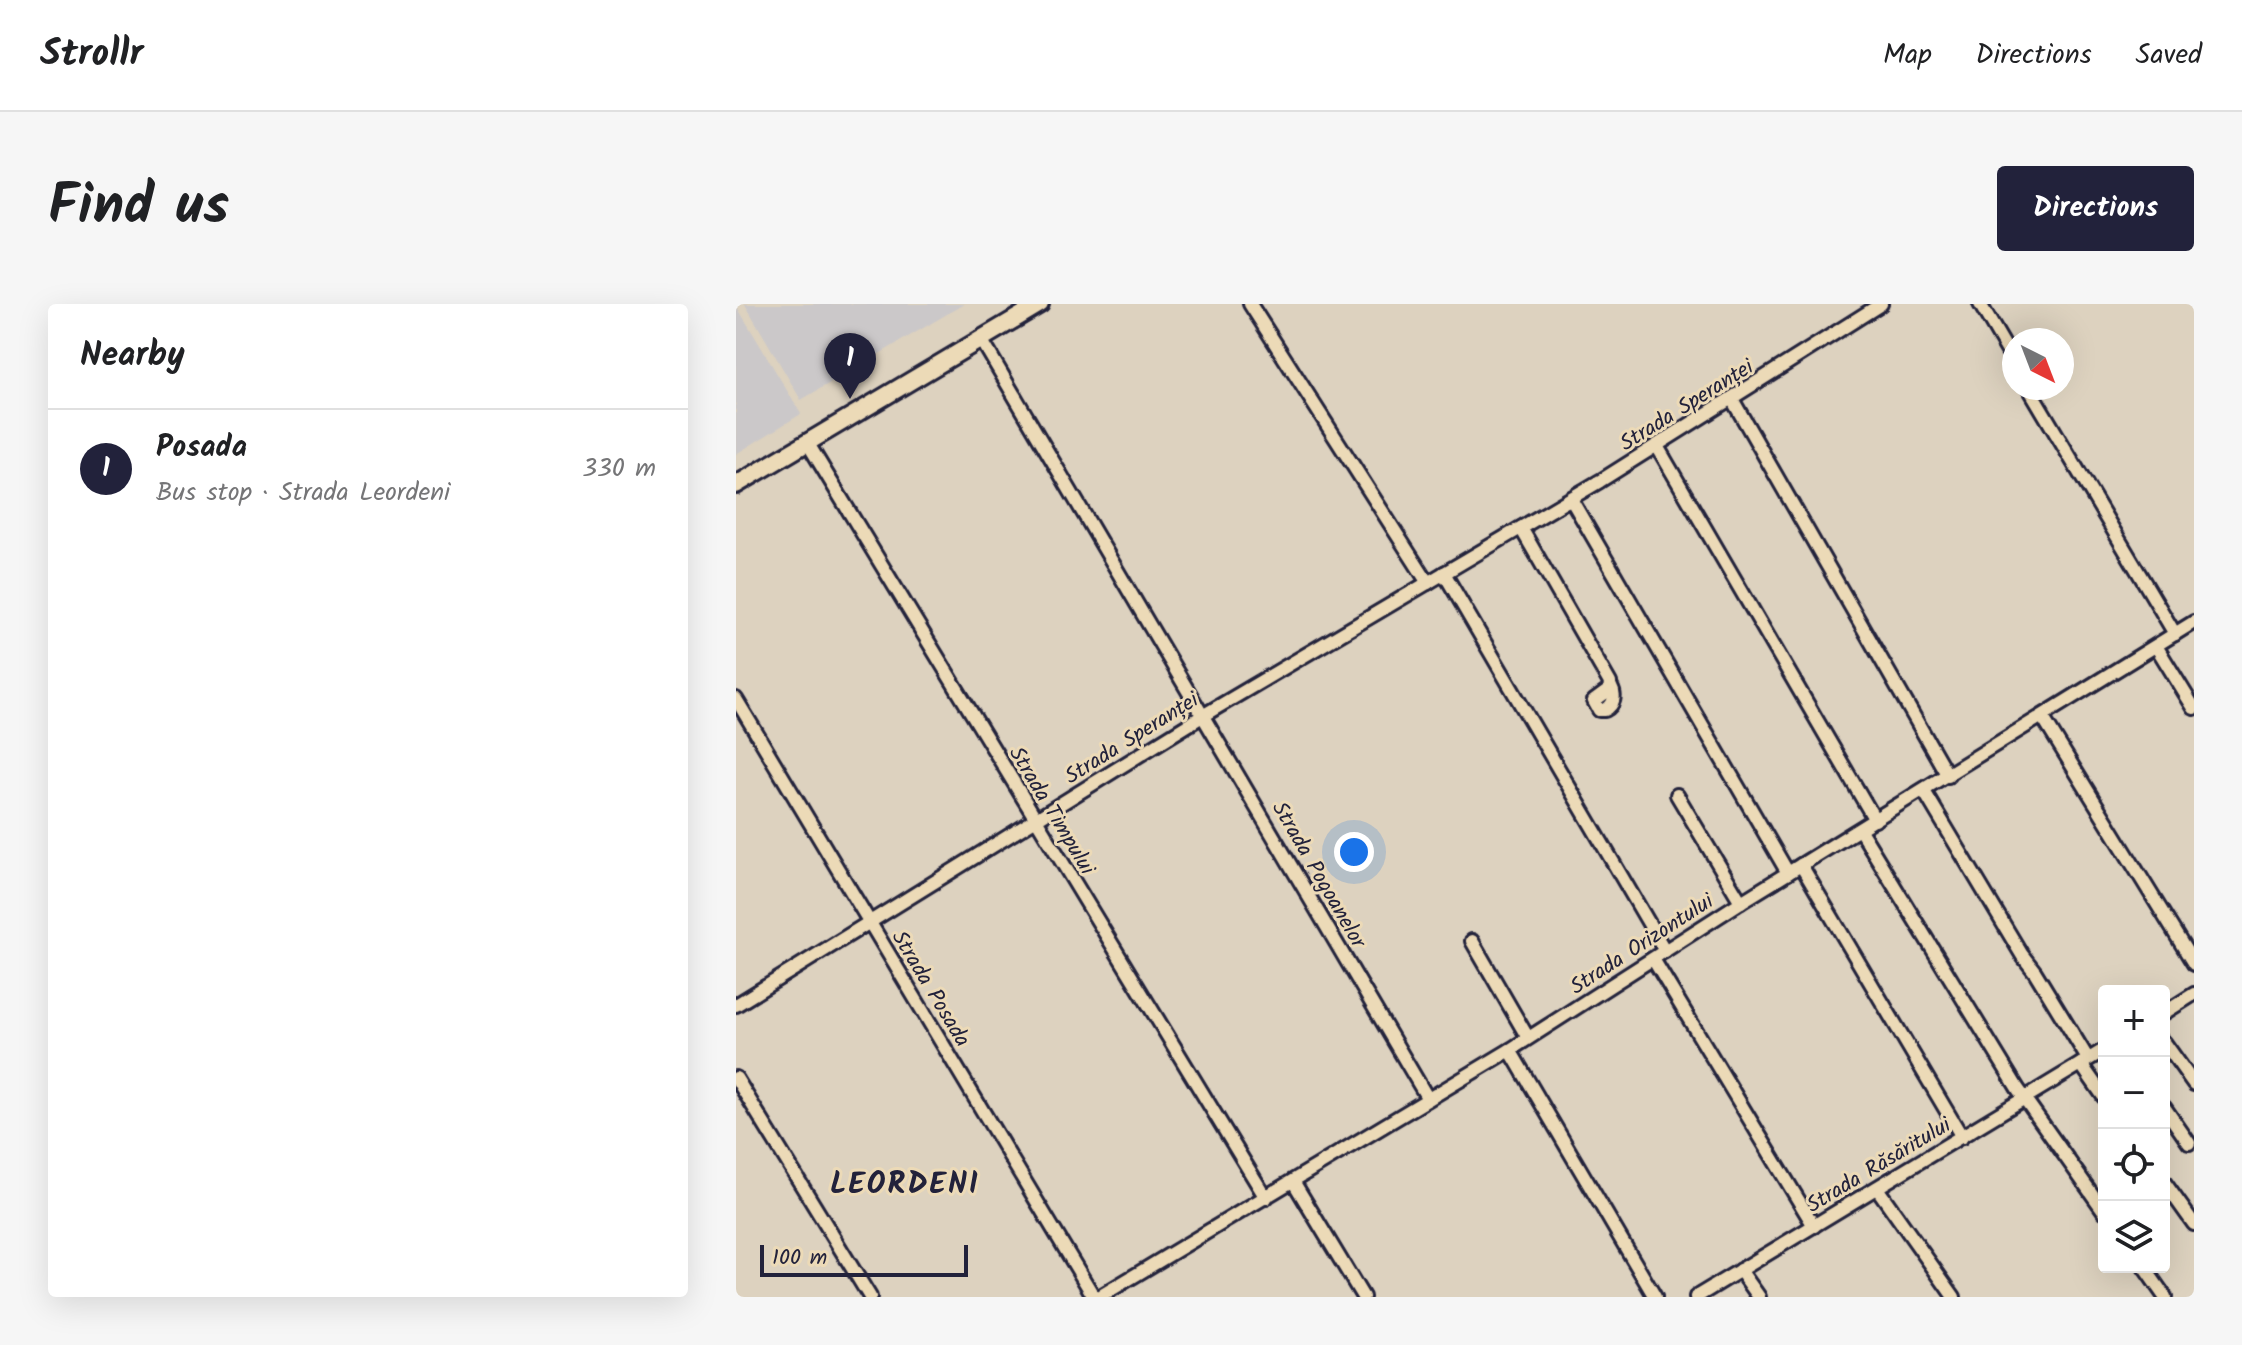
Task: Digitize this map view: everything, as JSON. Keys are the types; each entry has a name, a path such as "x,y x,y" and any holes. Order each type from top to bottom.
{"main road":[{"path":"736,485 1040,304"}],"street":[{"path":"1250,304 1428,583"},
{"name":"Strada Speranței","path":"736,1005 1204,715 1571,499 1881,304"},
{"path":"1980,304 2002,342"},
{"name":"Strada Pogoanelor","path":"981,339 1428,1099"},
{"path":"1732,399 1948,776"},
{"path":"2036,400 2175,634"},
{"name":"Strada Timpului","path":"807,442 1266,1198"},
{"path":"1657,446 1875,820"},
{"path":"1571,499 1788,873"},
{"path":"1521,528 1611,687"},
{"path":"1444,573 1665,951"},
{"name":"Strada Orizontului","path":"1428,1099 2194,622"},
{"path":"2156,646 2194,708"},
{"name":"Strada Posada","path":"736,699 1096,1297"},
{"path":"2043,718 2194,964"},
{"path":"1924,791 2035,972 2098,1086"},
{"path":"1677,795 1741,902"},
{"path":"1860,830 2024,1099 2098,1203"},
{"path":"1801,865 1962,1137"},
{"path":"1472,941 1528,1038"},
{"path":"1653,959 1814,1226"},
{"path":"2170,1009 2194,994"},
{"path":"1510,1050 1655,1297"},
{"path":"2170,1050 2194,1084"},
{"name":"Strada Răsăritului","path":"1696,1297 2098,1053"},
{"path":"736,1078 870,1297"},
{"path":"1096,1297 1428,1099"},
{"path":"2170,1116 2189,1143"},
{"path":"1293,1181 1363,1297"},
{"path":"1877,1188 1954,1297"},
{"path":"2170,1190 2194,1224"},
{"path":"1740,1270 1759,1297"},
{"path":"2148,1273 2165,1297"}],"shaded area":[{"path":"745,304 964,304 801,400"},
{"path":"736,305 801,414 736,454"}],"place":[{"name":"Posada","path":"850,399"}],"district":[{"name":"LEORDENI","path":"905,1183"}]}
